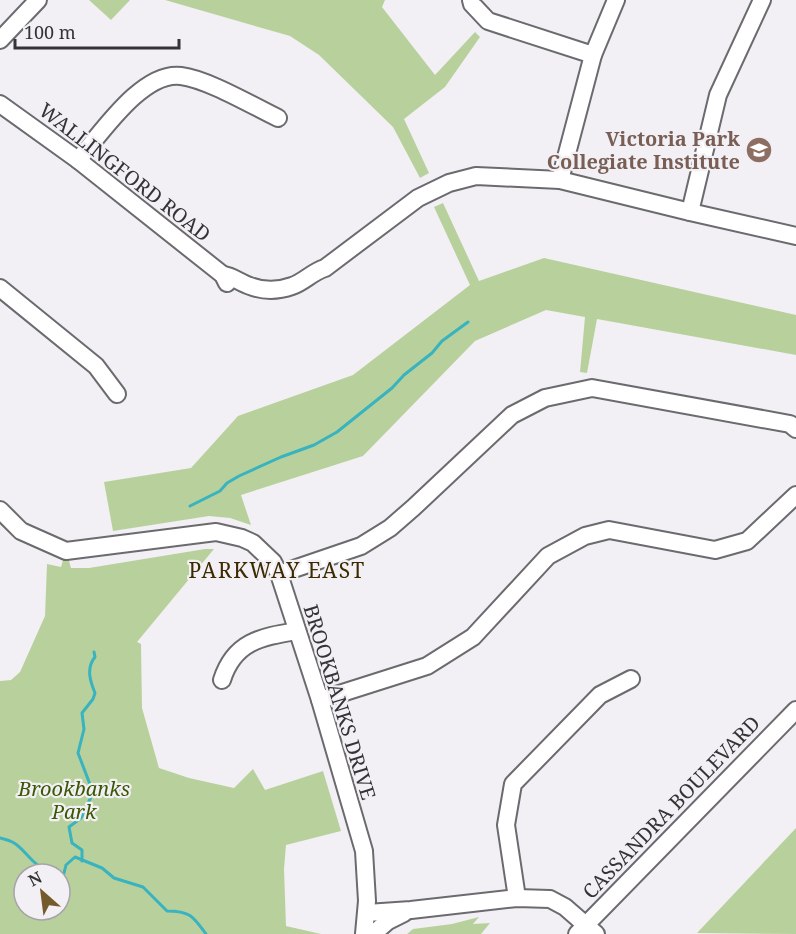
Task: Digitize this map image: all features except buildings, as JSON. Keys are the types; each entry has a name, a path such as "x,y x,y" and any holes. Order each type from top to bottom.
{"street":[{"path":"0,40 38,0"},
{"path":"471,0 472,4 489,21 594,55"},
{"path":"560,180 594,55 616,0"},
{"path":"690,212 718,95 762,0"},
{"path":"78,160 133,98 154,81 171,77 180,76 200,81 279,118"},
{"name":"WALLINGFORD ROAD","path":"0,104 78,160 223,275 265,290 282,289 294,285 325,268 418,198 449,183 476,176 560,180 796,236"},
{"path":"0,288 96,366 117,394"},
{"path":"279,574 361,546 390,528 512,415 545,398 592,388 790,424 796,429"},
{"path":"320,700 427,666 473,637 548,556 585,536 609,530 715,550 747,541 796,495"},
{"name":"BROOKBANKS DRIVE","path":"0,510 21,531 66,551 216,532 253,543 273,562 279,574 320,700 364,851 367,913 364,934"},
{"path":"222,680 230,660 239,649 280,634 297,632"},
{"path":"517,898 506,825 513,784 600,695 631,679"},
{"name":"CASSANDRA BOULEVARD","path":"586,931 796,710"},
{"path":"367,913 517,898 550,899 565,907 586,931"},
{"path":"373,934 388,921 411,910"}],"green space":[{"path":"89,0 130,0 111,20"},
{"path":"165,0 385,0 382,7 435,75 475,32 480,37 445,87 404,119 429,173 420,178 393,127 319,55 290,36"},
{"path":"443,203 479,281 544,258 796,315 796,355 597,319 587,373 580,372 585,317 546,310 475,341 363,456 241,495 251,525 230,518 209,516 113,531 104,482 191,468 238,416 353,375 470,285 434,207"},
{"name":"Brookbanks Park","path":"214,549 137,642 141,644 142,708 159,768 189,778 234,788 253,769 265,790 323,771 341,831 286,845 284,869 286,926 321,934 0,934 0,681 11,680 20,672 45,616 47,564 61,567 66,550 71,568 89,568"},
{"path":"796,828 796,934 697,933"},
{"path":"479,917 473,924 490,923 481,934 407,934 413,929 452,924"}],"waterway":[{"path":"190,506 220,491 227,483 239,476 314,445 337,432 392,388 404,375 432,353 442,341 468,322"},
{"path":"82,861 82,850 72,843 69,827 81,818 91,797 91,787 78,753 84,729 82,713 95,693 90,675 90,666 95,657 94,652"},
{"path":"0,838 11,841 34,862"},
{"path":"69,862 75,857 102,868 114,878 143,887 167,911 181,912 190,916 206,934"}],"place":[{"name":"Victoria Park Collegiate Institute","path":"759,150"}],"district":[{"name":"PARKWAY EAST","path":"277,570"}]}
